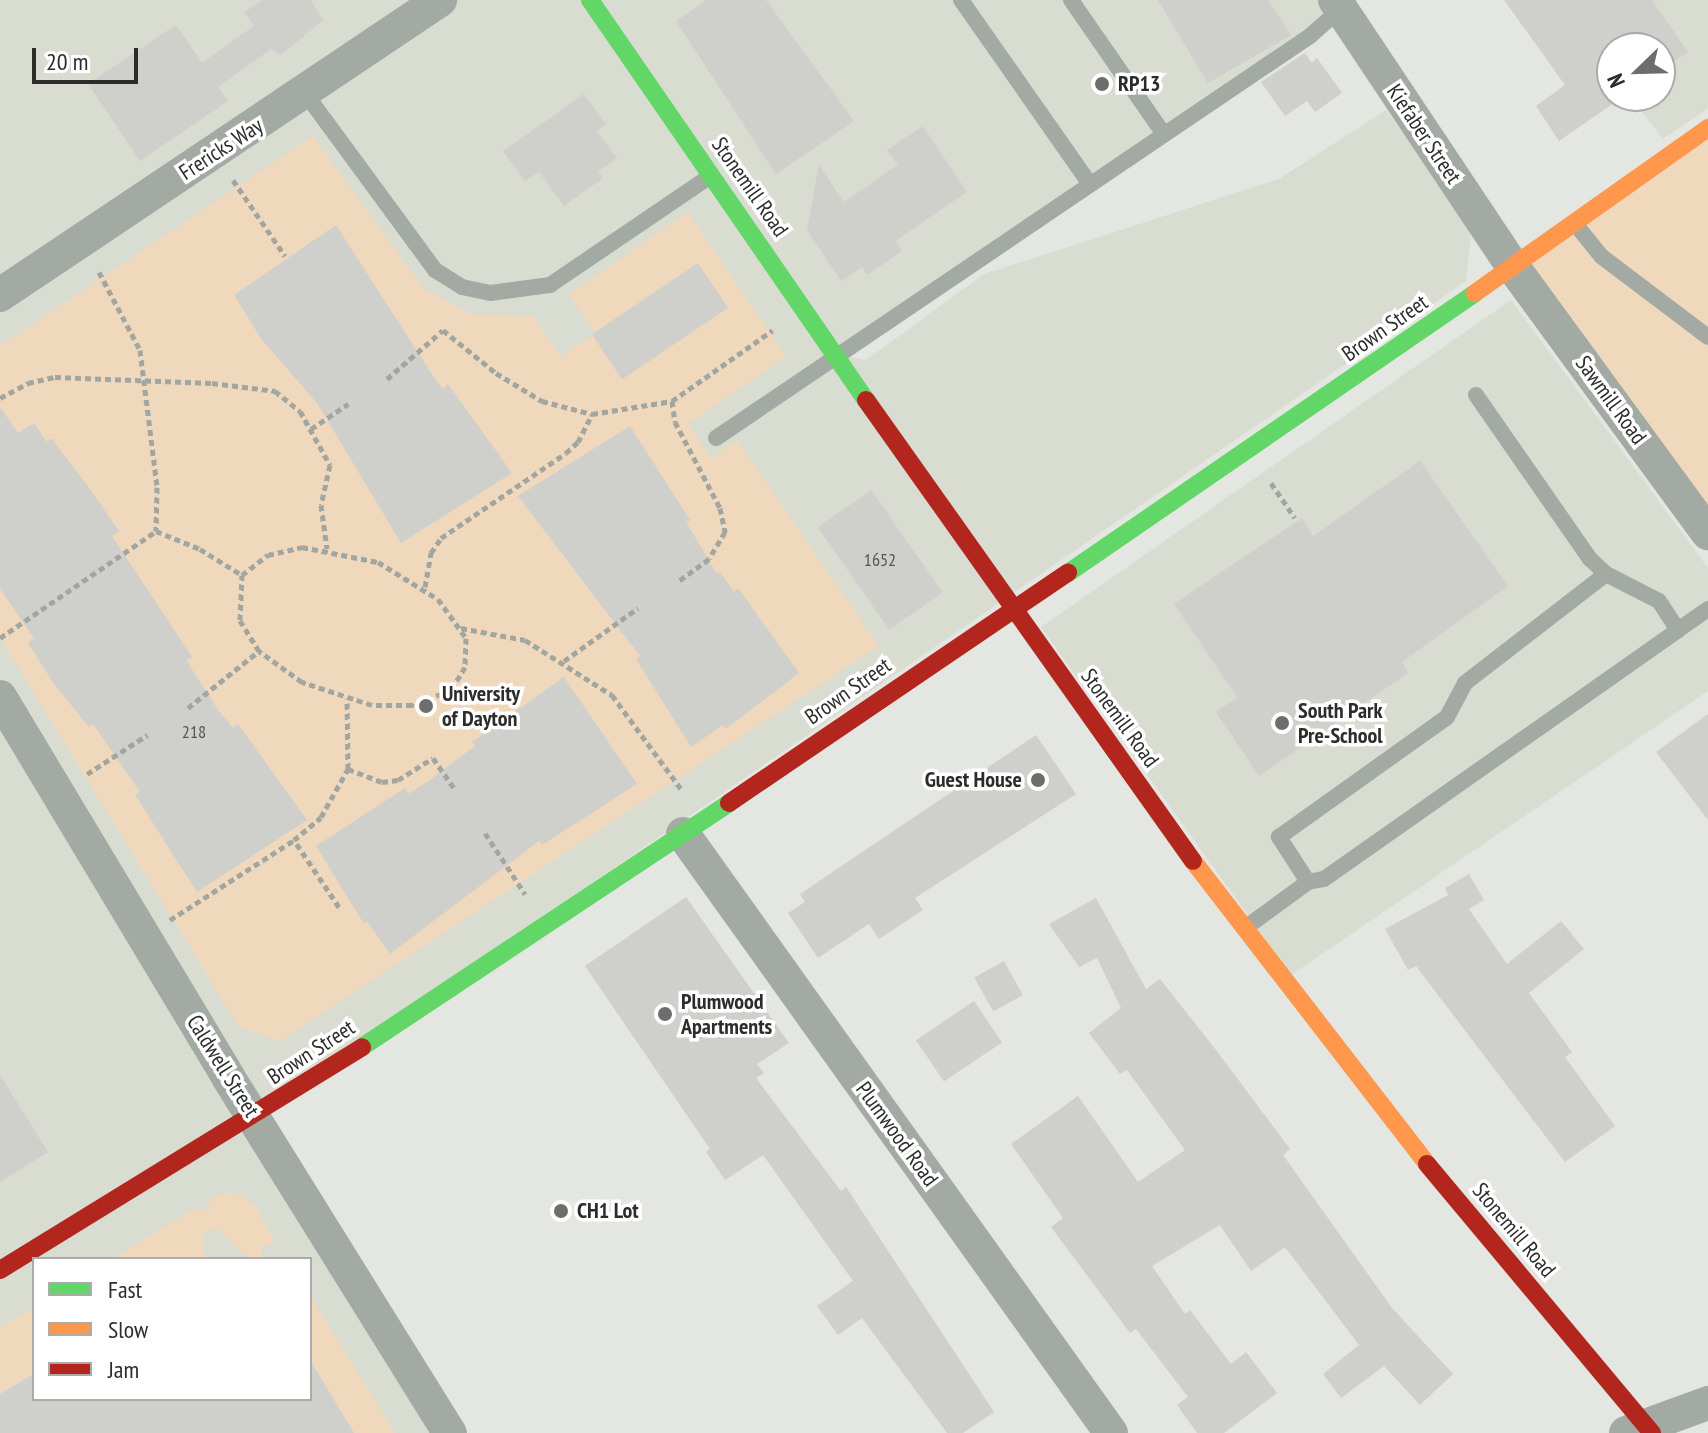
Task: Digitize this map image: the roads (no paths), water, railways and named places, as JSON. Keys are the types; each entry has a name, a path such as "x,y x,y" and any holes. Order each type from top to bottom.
{"street":[{"name":"Frericks Way","path":"0,295 440,0"},
{"name":"Stonemill Road","path":"590,0 1011,609 1244,929 1406,1138 1641,1430"},
{"name":"Kiefaber Street","path":"1343,3 1513,267"},
{"name":"Brown Street","path":"0,1270 254,1116 683,834 1513,267 1708,128"},
{"name":"Sawmill Road","path":"1513,267 1708,533"},
{"name":"Caldwell Street","path":"0,697 450,1433"},
{"name":"Plumwood Road","path":"683,834 1111,1433"},
{"path":"1641,1430 1708,1403"}],"lane":[{"path":"961,0 1089,183"},
{"path":"1071,0 1163,133"},
{"path":"716,438 1310,36 1343,3"},
{"path":"305,93 435,270 462,287 490,293 550,285 713,174"},
{"path":"1574,222 1601,256 1708,337"},
{"path":"1476,395 1590,559 1606,574 1659,601 1678,630"},
{"path":"1308,882 1279,837 1447,717 1465,683 1606,574"},
{"path":"1244,929 1308,882 1324,879 1708,609"}],"place":[{"name":"RP13","path":"1102,84"},
{"name":"University of Dayton","path":"426,706"},
{"name":"South Park Pre-School","path":"1282,723"},
{"name":"Guest House","path":"1038,780"},
{"name":"Plumwood Apartments","path":"665,1014"},
{"name":"CH1 Lot","path":"561,1211"}]}
